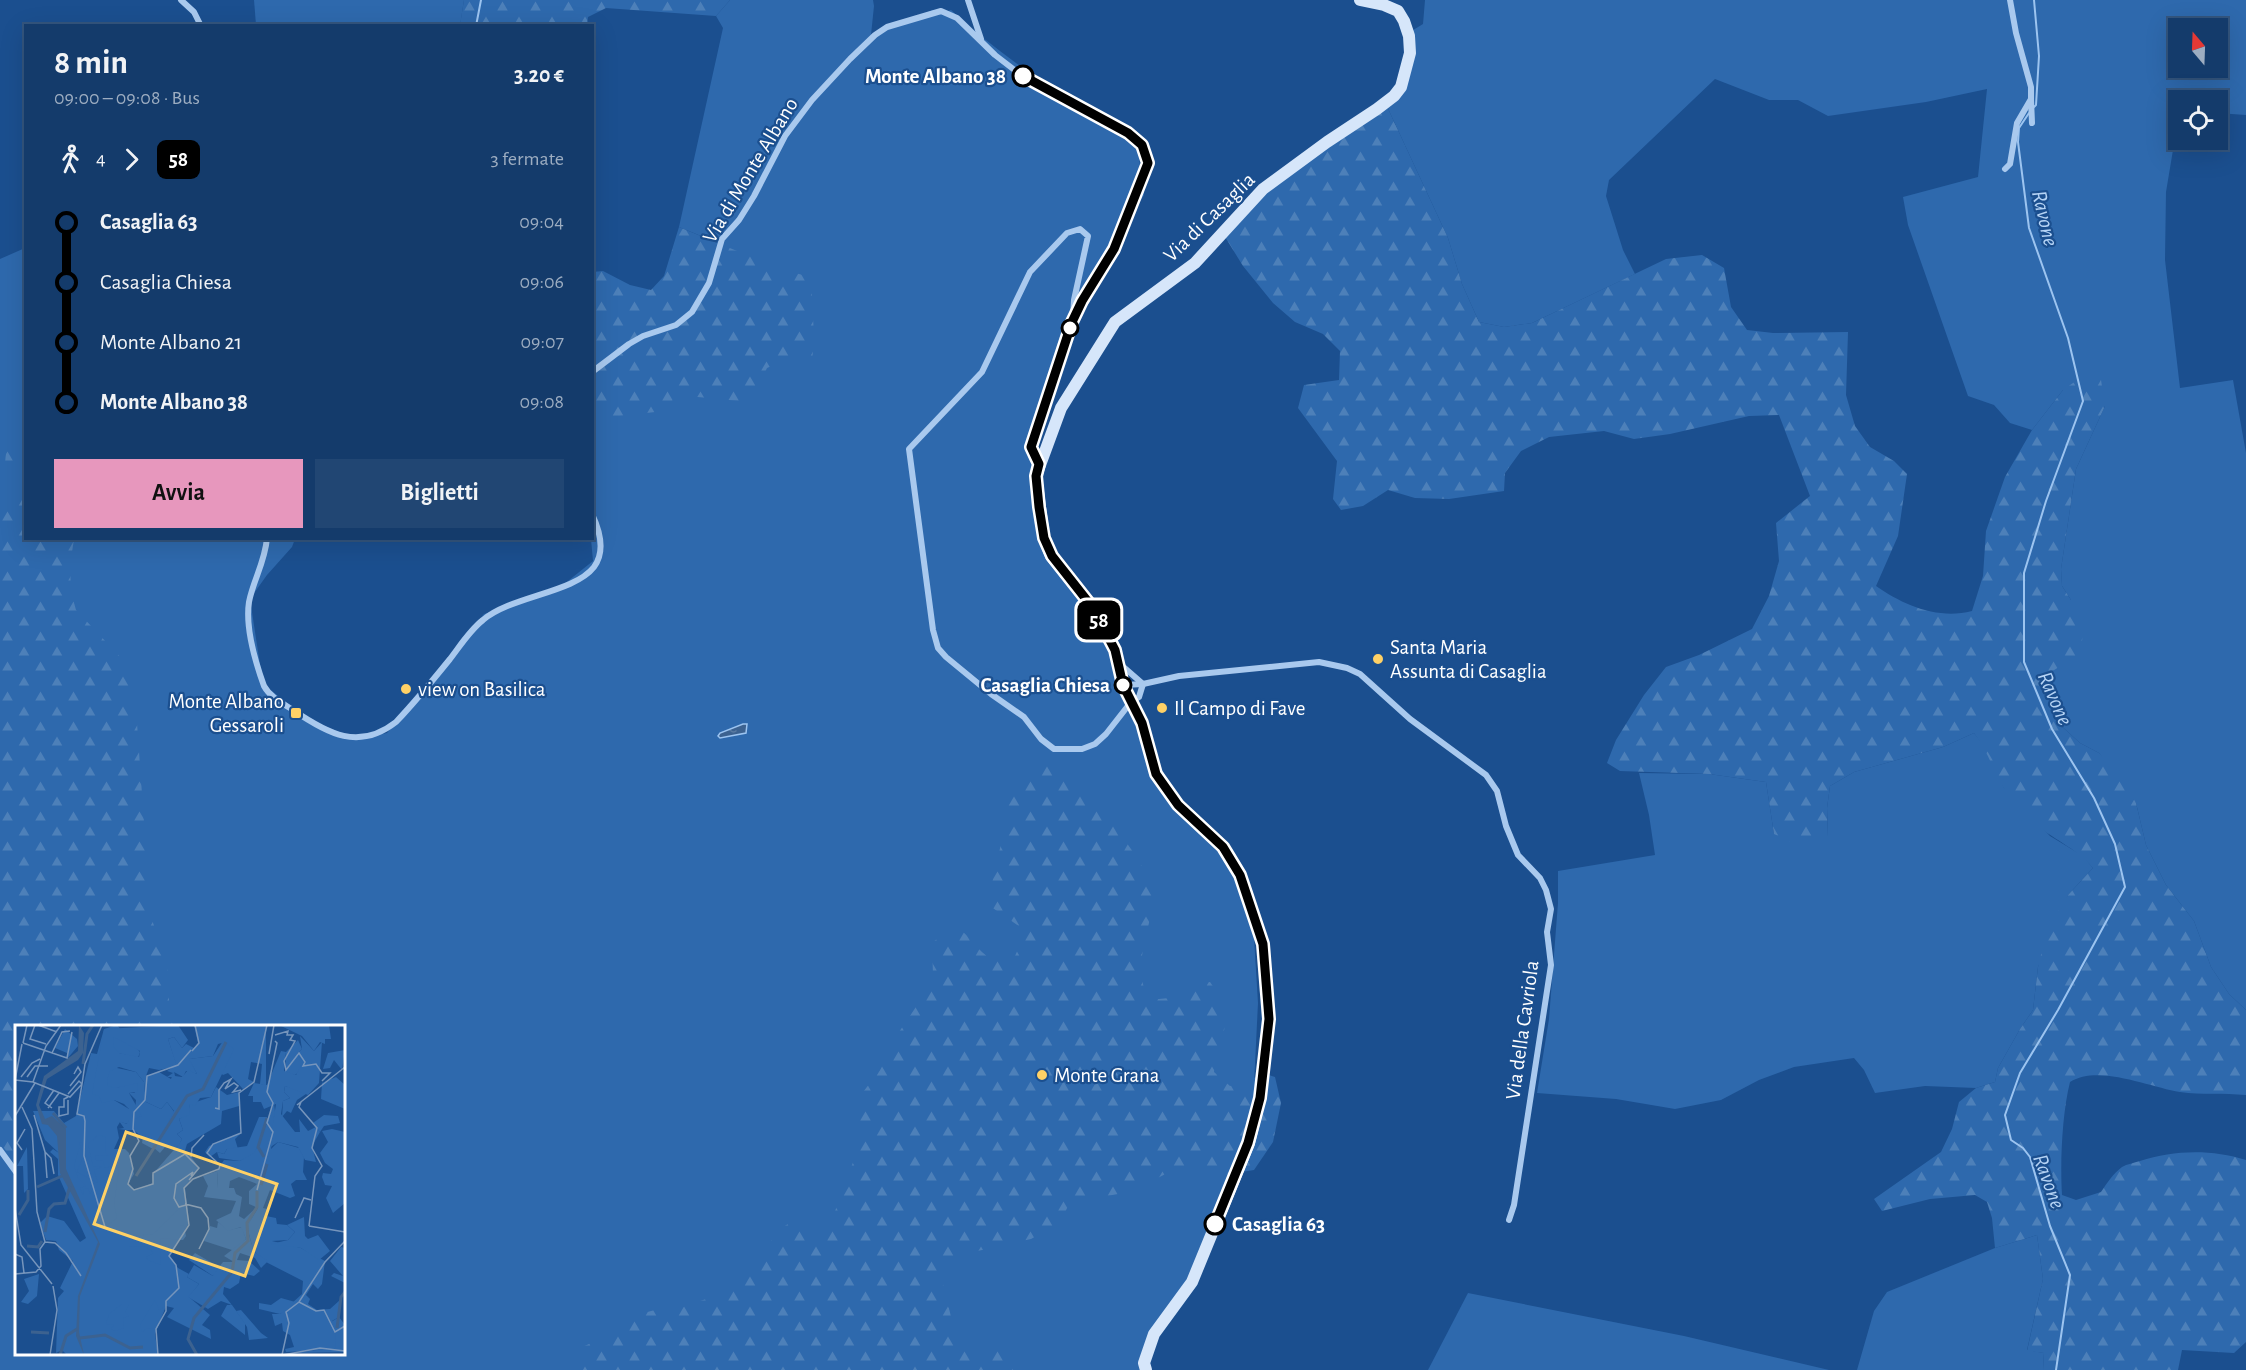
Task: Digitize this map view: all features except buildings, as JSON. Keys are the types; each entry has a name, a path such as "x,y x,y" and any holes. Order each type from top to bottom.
{"street":[{"path":"181,0 194,12 200,24"},
{"path":"968,0 982,42"},
{"name":"Via di Casaglia","path":"1146,1370 1144,1363 1154,1334 1192,1282 1248,1143 1260,1098 1269,1019 1263,944 1240,875 1223,847 1178,805 1156,774 1142,723 1123,685 1115,650 1093,608 1052,556 1044,538 1036,476 1061,408 1115,322 1195,263 1263,189 1327,142 1377,110 1401,87 1410,53 1409,36 1404,21 1398,11 1384,4 1360,0"},
{"path":"2010,0 2016,33 2031,87 2032,123"},
{"name":"Via di Monte Albano","path":"594,370 629,344 643,336 676,325 692,312 709,283 722,239 739,220 785,136 812,100 875,35 887,27 941,11 957,18 1017,72 1128,133 1142,145 1148,163 1114,249 1082,301 1072,322 1031,447 1039,464"},
{"path":"2005,169 2010,164 2017,123 2031,99"},
{"name":"Via di Monte Albano","path":"1072,322 1074,300 1088,236 1080,229 1067,233 1030,272 981,372 909,449 933,630 941,652 975,682 1024,717 1041,739 1054,749 1082,748 1095,744 1106,734 1131,702"},
{"path":"267,540 264,560 249,601 249,623 264,686 280,701 326,730 338,735 359,738 378,734 396,722 484,619 505,606 565,585 590,571 595,566 602,545 594,518"},
{"path":"1118,662 1143,684 1139,697 1131,702"},
{"name":"Via della Cavriola","path":"1123,685 1291,663 1319,662 1347,668 1360,674 1410,719 1486,775 1497,791 1506,826 1518,855 1540,878 1551,909 1547,932 1551,965 1514,1205 1509,1220"},
{"path":"0,1150 15,1171"}],"green space":[{"path":"254,0 464,0 460,24 256,24"},
{"path":"464,0 730,0 716,16 606,8 588,17 587,24 460,24"},
{"path":"730,0 873,0 871,35 933,10 940,14 951,10 1018,64 1137,143 1144,195 1093,281 1046,391 1036,462 1050,563 1082,586 1172,792 1235,854 1253,921 1258,1003 1253,1105 1216,1231 1146,1353 1151,1370 0,1370 0,259 24,248 24,540 295,540 292,547 267,575 250,599 263,684 306,718 355,739 387,733 484,614 553,593 593,561 591,540 594,540 594,361 723,245 679,227 723,28 716,16"},
{"path":"1425,0 2246,0 2246,115 2228,114 2228,90 2168,90 2168,150 2173,150 2166,192 2165,260 2180,388 2233,380 2246,453 2246,1010 2229,994 2211,967 2194,921 2166,885 2146,845 2136,803 2099,753 2080,743 2058,723 2044,696 2071,600 2062,586 2061,569 2076,469 2105,406 2063,390 2032,430 2010,423 1994,405 1968,396 1908,225 1903,197 1978,177 1987,89 1926,102 1828,116 1798,100 1769,100 1715,79 1609,180 1606,196 1623,250 1635,274 1532,323 1504,327 1479,322 1462,284 1448,238 1384,100 1399,87 1406,63 1405,35 1423,24"},
{"path":"1384,100 1448,238 1462,284 1479,322 1504,327 1532,323 1666,259 1702,255 1724,268 1731,307 1747,330 1773,333 1848,332 1846,395 1855,426 1870,447 1894,461 1907,474 1898,536 1876,586 1909,605 1946,614 1972,611 1983,576 1986,531 2005,477 2032,430 2063,390 2083,376 2101,380 2105,406 2076,469 2061,569 2062,586 2071,600 2083,630 2081,653 2051,672 2045,696 2058,723 2080,743 2099,753 2121,777 2136,803 2146,845 2166,885 2194,921 2211,967 2229,994 2246,1010 2246,1095 2180,1092 2109,1076 2081,1077 2070,1082 2062,1138 2062,1195 2076,1200 2101,1192 2122,1167 2153,1157 2193,1152 2233,1156 2246,1160 2246,1342 2234,1353 2182,1350 2178,1370 2043,1370 2044,1353 2027,1351 2043,1279 2037,1235 1995,1248 1992,1218 1987,1202 1975,1195 1930,1199 1882,1211 1874,1199 1941,1152 1952,1129 1959,1102 1976,1088 1995,1082 1998,1068 2033,1010 2038,967 2047,930 2068,895 2093,868 2086,860 2043,830 2014,802 2003,787 1974,733 1943,747 1854,772 1830,786 1827,808 1828,837 1814,847 1793,843 1774,834 1766,782 1709,774 1620,771 1607,763 1616,740 1644,695 1666,667 1699,655 1752,629 1769,596 1779,561 1776,523 1810,496 1779,415 1749,416 1670,434 1634,439 1604,431 1549,437 1521,451 1505,473 1504,491 1449,499 1415,498 1388,490 1363,506 1341,510 1333,499 1337,461 1298,408 1304,385 1339,380 1340,351 1323,334 1295,322 1273,303 1243,266 1222,232 1295,159"},
{"path":"679,227 783,270 811,277 814,337 812,363 789,358 767,368 750,402 677,395 664,411 594,419 594,272 603,271 630,285 651,290 664,276"},
{"path":"13,443 19,449 14,469 7,478 4,477 6,452 8,445"},
{"path":"24,492 24,540 74,540 70,565 71,592 76,610 124,661 136,709 147,865 147,899 150,915 167,960 170,1020 173,1025 15,1025 15,1164 0,1142 0,654 12,657 14,655 12,650 1,647 3,638 0,638 0,509"},
{"path":"1974,733 1985,747 2004,788 2050,836 2083,856 2093,868 2068,895 2038,967 2033,1010 1998,1068 1995,1082 1976,1088 1925,1086 1875,1093 1864,1070 1854,1058 1794,1067 1759,1080 1721,1100 1675,1109 1616,1099 1537,1093 1549,1019 1558,903 1558,871 1655,855 1639,773 1709,774 1766,782 1774,834 1828,836 1827,808 1830,786 1854,772 1943,747"},
{"path":"1048,762 1065,769 1074,776 1114,825 1148,878 1152,888 1152,903 1141,971 1149,1000 1169,998 1193,984 1210,982 1223,1006 1225,1017 1214,1072 1230,1086 1246,1083 1262,1073 1275,1077 1281,1103 1273,1142 1254,1170 1223,1175 1205,1167 1175,1169 1150,1182 1118,1194 1079,1201 1068,1206 1060,1223 1031,1239 937,1260 957,1341 969,1353 980,1353 992,1346 1004,1353 1013,1370 578,1370 580,1348 598,1340 628,1317 655,1310 680,1308 706,1299 744,1277 780,1229 799,1217 819,1237 834,1214 855,1157 860,1123 860,1096 880,1070 897,1035 922,998 933,975 932,943 944,933 962,931 979,950 990,958 997,960 1015,956 1026,931 987,904 1005,827 1006,803 1026,777"},
{"path":"2037,1235 2043,1279 2027,1350 2044,1353 2043,1370 1857,1370 1874,1311 1887,1292 1995,1248"},
{"path":"1468,1293 1684,1336 1829,1370 1428,1370"}],"water":[{"path":"747,724 746,733 720,738 718,736 720,733"}],"waterway":[{"path":"476,24 481,0"},
{"name":"Ravone","path":"2033,108 2036,105 2039,56 2034,0"},
{"name":"Ravone","path":"2029,113 2019,128 2018,142 2029,228 2068,338 2083,401 2046,501 2024,573 2024,662 2052,729 2094,798 2115,844 2125,887 2058,1010 2020,1073 2005,1115 2011,1140 2023,1148 2030,1157 2050,1226 2070,1275 2056,1370"}],"bus line":[{"name":"58","path":"1023,76 1128,133 1142,145 1148,163 1114,249 1082,301 1072,322 1031,447 1039,464 1036,476 1039,507 1044,538 1052,556 1093,608 1115,650 1123,685 1142,723 1156,774 1178,805 1223,847 1240,875 1263,944 1269,1019 1260,1098 1248,1143 1215,1224"}],"place":[{"name":"Monte Albano 38","path":"1023,76"},
{"name":"Santa Maria Assunta di Casaglia","path":"1378,659"},
{"name":"Casaglia Chiesa","path":"1123,685"},
{"name":"view on Basilica","path":"406,689"},
{"name":"Il Campo di Fave","path":"1162,708"},
{"name":"Monte Albano Gessaroli","path":"296,713"},
{"name":"Monte Grana","path":"1042,1075"},
{"name":"Casaglia 63","path":"1215,1224"}]}
